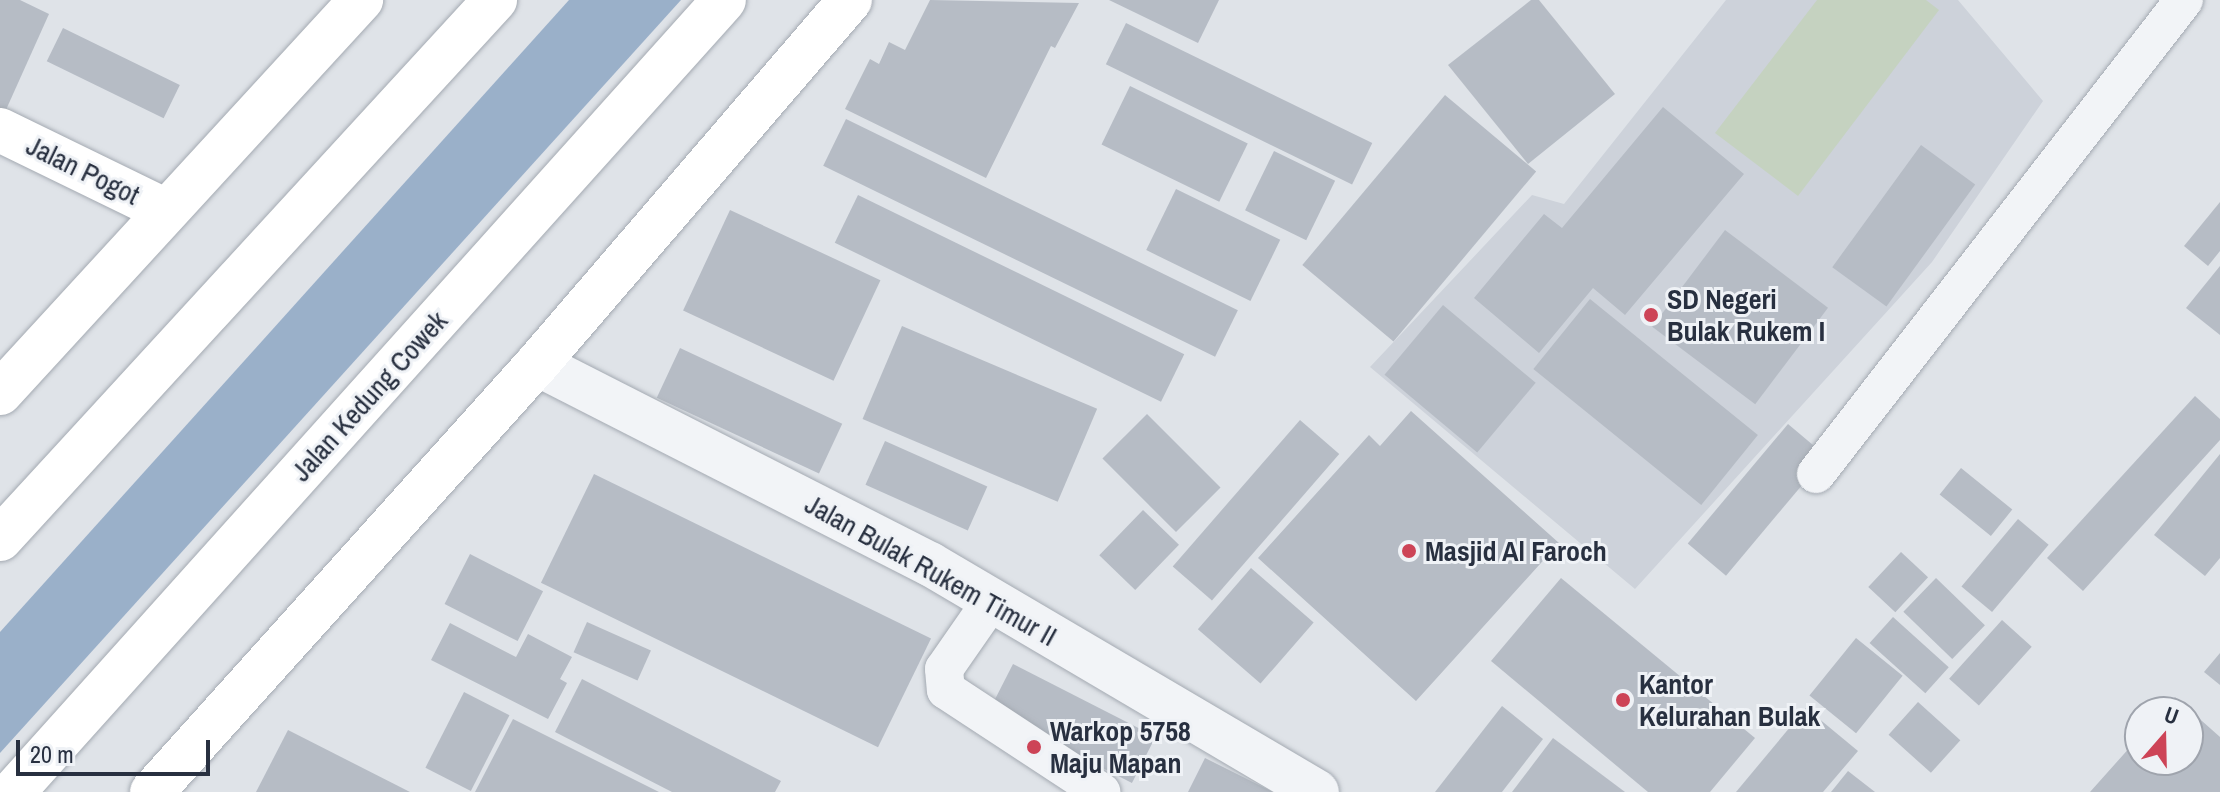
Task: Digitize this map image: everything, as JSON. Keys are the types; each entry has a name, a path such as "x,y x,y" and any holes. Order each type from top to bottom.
{"main road":[{"path":"0,393 361,0"},
{"path":"0,539 495,0"},
{"name":"Jalan Kedung Cowek","path":"13,792 724,0"},
{"path":"152,792 537,364 850,0"},
{"name":"Jalan Pogot","path":"0,130 166,211"}],"street":[{"name":"Jalan Bulak Rukem Timur II","path":"537,364 992,600 1317,792"}],"lane":[{"path":"1816,474 2184,0"},
{"path":"992,600 944,669 946,690 1101,792"}],"shaded area":[{"name":"SD Negeri Bulak Rukem I","path":"1726,0 1958,0 2043,101 1932,262 1635,589 1370,367 1532,195 1564,204"}],"green space":[{"path":"1817,0 1926,0 1939,10 1798,196 1715,133"}],"water":[{"path":"569,0 681,0 0,753 0,632"}],"building":[{"path":"0,0 20,0 49,14 5,112 0,110"},
{"path":"930,0 1079,3 1055,48 1051,46 986,178 845,109 870,59 879,64 889,42 905,50"},
{"path":"1109,0 1219,0 1198,43"},
{"path":"1531,0 1539,0 1615,94 1528,164 1448,65"},
{"path":"1126,23 1372,143 1352,184 1106,64"},
{"path":"63,28 180,85 164,118 47,61"},
{"path":"1130,86 1248,143 1219,202 1102,144"},
{"path":"1445,95 1536,171 1393,342 1302,265"},
{"path":"1663,107 1744,174 1625,315 1593,288 1539,353 1474,298 1544,214 1562,228"},
{"path":"846,119 1238,310 1215,357 823,166"},
{"path":"1921,145 1975,184 1886,307 1832,267"},
{"path":"1274,151 1335,181 1306,240 1245,210"},
{"path":"1176,189 1280,240 1250,301 1146,250"},
{"path":"858,195 1184,354 1161,402 835,243"},
{"path":"2220,202 2220,251 2208,266 2184,246"},
{"path":"730,210 880,280 834,381 683,311"},
{"path":"1725,230 1828,308 1755,404 1652,327"},
{"path":"2220,266 2220,335 2186,308"},
{"path":"1590,299 1758,435 1701,505 1533,369"},
{"path":"1443,305 1536,383 1477,452 1385,375"},
{"path":"902,326 1097,409 1058,502 863,419"},
{"path":"680,348 842,424 819,473 657,398"},
{"path":"2195,396 2220,419 2220,440 2083,591 2047,558"},
{"name":"Masjid Al Faroch","path":"1411,411 1559,543 1416,701 1258,558 1369,435 1380,446"},
{"path":"1147,414 1221,488 1176,532 1102,459"},
{"path":"1300,420 1339,454 1212,601 1173,566"},
{"path":"1788,424 1826,456 1726,576 1688,544"},
{"path":"885,441 987,487 968,530 865,485"},
{"path":"2220,454 2220,558 2205,576 2154,535"},
{"path":"1961,468 2012,510 1991,536 1940,494"},
{"path":"594,474 931,638 878,747 541,583"},
{"path":"1143,510 1179,545 1135,590 1099,555"},
{"path":"2018,519 2049,545 1992,612 1961,586"},
{"path":"1901,552 1928,577 1895,612 1868,587"},
{"path":"470,554 543,591 518,641 445,604"},
{"path":"1251,568 1314,622 1261,684 1198,629"},
{"name":"Kantor Kelurahan Bulak","path":"1561,578 1755,738 1710,792 1648,792 1491,661"},
{"path":"1936,578 1985,625 1952,659 1903,612"},
{"path":"1893,617 1949,667 1925,693 1870,643"},
{"path":"2002,620 2032,647 1979,705 1949,679"},
{"path":"587,622 651,650 638,681 574,652"},
{"path":"450,623 516,657 528,634 572,657 560,679 567,683 548,719 431,660"},
{"path":"1856,638 1903,676 1856,733 1809,696"},
{"path":"2220,653 2220,685 2204,672"},
{"path":"1013,664 1156,737 1132,783 989,710"},
{"path":"582,679 781,781 775,792 672,792 555,732"},
{"path":"464,692 509,715 471,791 425,768"},
{"path":"1918,702 1960,740 1931,773 1889,735"},
{"path":"1502,706 1543,739 1502,792 1435,792"},
{"path":"1806,708 1858,751 1823,792 1736,792"},
{"path":"513,719 659,792 475,792"},
{"path":"2204,723 2220,737 2220,792 2090,792 2124,754 2124,776 2204,776"},
{"path":"288,730 410,792 256,792"},
{"path":"1553,738 1625,792 1512,792"},
{"path":"1205,758 1273,792 1188,792"},
{"path":"1848,771 1875,792 1831,792"}],"place":[{"name":"SD Negeri Bulak Rukem I","path":"1651,315"},
{"name":"Masjid Al Faroch","path":"1409,551"},
{"name":"Kantor Kelurahan Bulak","path":"1623,700"},
{"name":"Warkop 5758 Maju Mapan","path":"1034,747"}]}
